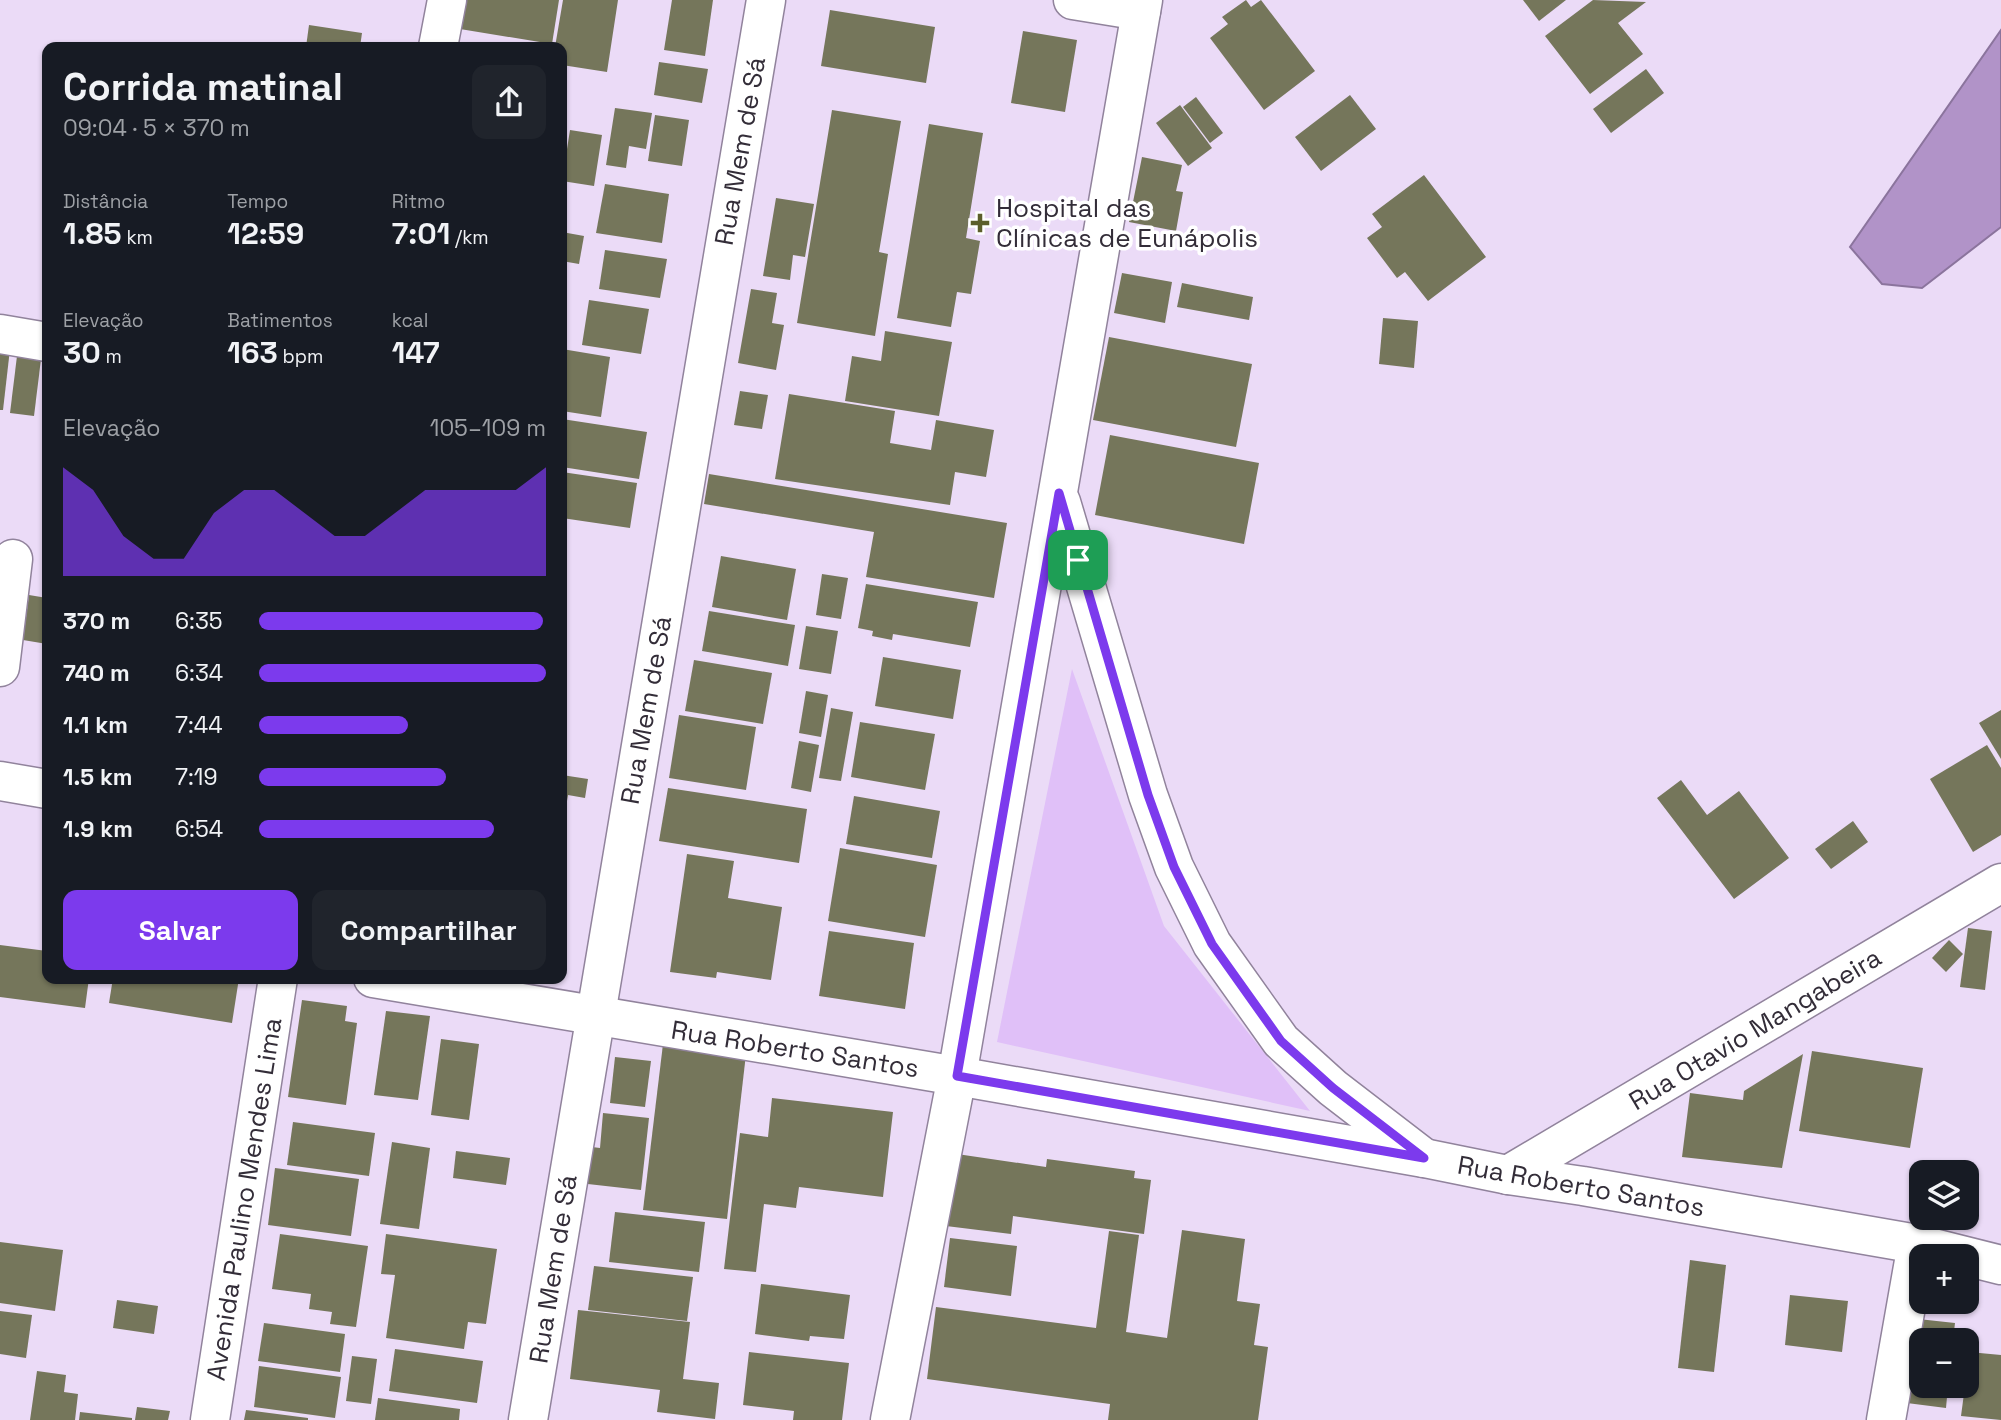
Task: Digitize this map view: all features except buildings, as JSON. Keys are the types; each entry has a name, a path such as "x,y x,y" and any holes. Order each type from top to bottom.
{"street":[{"path":"439,42 447,0"},
{"name":"Rua Mem de Sá","path":"528,1420 766,0"},
{"path":"890,1420 957,1076 1146,4 1073,0"},
{"path":"0,334 42,341"},
{"path":"1059,493 1148,795 1174,867 1212,944 1281,1041 1333,1088 1424,1158"},
{"path":"0,667 13,559"},
{"path":"0,781 42,788"},
{"name":"Rua Otavio Mangabeira","path":"1508,1175 2001,883"},
{"name":"Avenida Paulino Mendes Lima","path":"210,1420 277,984"},
{"name":"Rua Roberto Santos","path":"408,984 957,1076 1508,1175 1917,1244"},
{"name":"Rua Roberto Santos","path":"1979,1260 2001,1265"},
{"path":"1886,1420 1909,1289"}],"shaded area":[{"path":"2001,30 2001,227 1922,288 1882,284 1850,247"},
{"path":"1072,669 1164,926 1310,1111 997,1042"}],"place":[{"name":"Hospital das Clínicas de Eunápolis","path":"980,223"}],"route":[{"path":"1059,493 1078,560 1148,795 1174,867 1212,944 1281,1041 1333,1088 1424,1158 957,1076 1059,493"}]}
